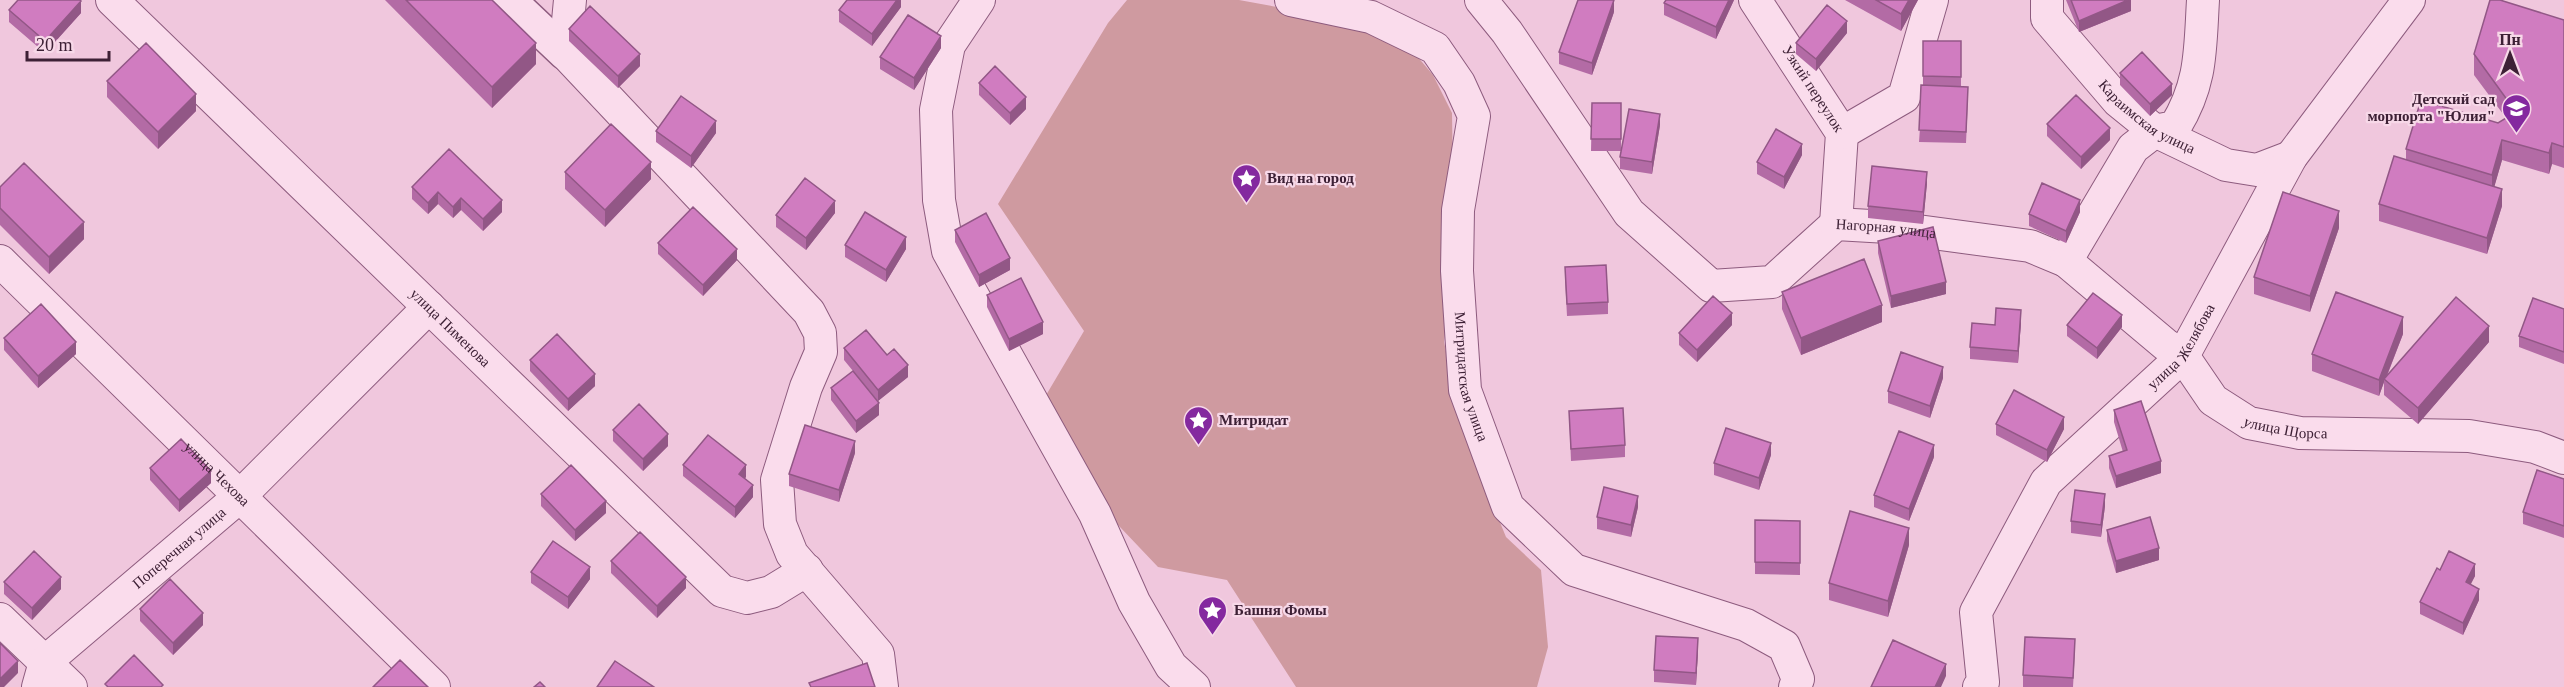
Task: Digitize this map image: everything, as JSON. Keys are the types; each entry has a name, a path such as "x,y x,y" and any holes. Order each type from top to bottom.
{"street":[{"name":"улица Пименова","path":"112,0 722,591 747,598 771,592 807,570"},
{"path":"509,0 565,53 809,312 820,333 820,352 777,480 780,524 792,554 878,654 882,687"},
{"path":"565,53 570,0"},
{"path":"979,0 949,45 936,110 939,200 948,251 1095,514 1134,602 1171,666 1194,687"},
{"name":"Митридатская улица","path":"1291,0 1371,17 1435,48 1459,83 1474,116 1458,210 1457,271 1465,390 1508,507 1574,570 1746,625 1784,646 1798,679 1795,687"},
{"name":"Нагорная улица","path":"1481,0 1507,32 1629,213 1711,286 1772,282 1836,224 1888,227 2030,246 2066,261"},
{"name":"Узкий переулок","path":"1755,0 1842,133 1836,224"},
{"path":"1842,133 1904,97 1932,0"},
{"name":"Караимская улица","path":"2047,0 2047,18 2118,101 2155,131 2226,165 2257,170 2291,157"},
{"path":"2066,261 2133,148 2155,131 2175,127 2189,103 2198,76 2203,0"},
{"name":"улица Желябова","path":"1979,687 1983,681 1976,612 2046,483 2184,356 2291,157 2409,0"},
{"name":"улица Чехова","path":"0,261 434,687"},
{"name":"улица Щорса","path":"2066,261 2166,345 2184,356 2213,400 2248,423 2300,433 2469,436 2535,447 2564,459"},
{"name":"Поперечная улица","path":"17,687 42,675 239,497 429,307"},
{"path":"0,619 42,675 71,687"}],"shaded area":[{"path":"1127,0 1239,0 1320,15 1369,28 1411,49 1433,75 1452,113 1454,244 1444,342 1463,432 1506,537 1541,570 1548,647 1537,687 1296,687 1227,580 1158,567 1101,507 1042,402 1084,331 998,204 1108,23"}],"building":[{"path":"18,0 81,1 45,41 9,10"},
{"path":"406,0 492,0 536,43 492,87"},
{"path":"847,0 897,0 872,34 839,10"},
{"path":"1578,0 1614,0 1592,63 1559,52"},
{"path":"1666,0 1729,0 1716,27 1664,3"},
{"path":"1876,0 1909,0 1901,14"},
{"path":"2071,0 2128,0 2079,21"},
{"path":"2490,0 2500,0 2564,20 2564,147 2552,143 2549,153 2502,140 2492,175 2406,149 2421,100 2498,123 2516,112 2474,54"},
{"path":"1827,5 1847,21 1816,59 1796,43"},
{"path":"590,6 640,54 618,76 569,29"},
{"path":"908,15 941,36 914,78 880,57"},
{"path":"1923,41 1961,41 1961,77 1923,76"},
{"path":"146,43 196,94 158,132 107,81"},
{"path":"2142,52 2172,84 2150,104 2120,73"},
{"path":"995,66 1026,97 1010,113 979,83"},
{"path":"1921,85 1968,87 1966,132 1919,130"},
{"path":"2076,95 2110,128 2081,157 2047,124"},
{"path":"681,96 716,121 691,156 656,131"},
{"path":"1592,103 1621,103 1621,139 1591,139"},
{"path":"1629,109 1660,114 1652,162 1620,157"},
{"path":"611,124 651,162 605,210 565,172"},
{"path":"1776,129 1802,144 1784,177 1757,162"},
{"path":"449,149 502,200 483,219 461,198 453,207 438,192 428,203 412,187"},
{"path":"2394,156 2502,189 2487,238 2379,204"},
{"path":"24,163 84,222 49,257 0,208 0,187"},
{"path":"1872,166 1927,172 1923,212 1868,206"},
{"path":"805,178 835,201 806,238 776,215"},
{"path":"2042,183 2080,200 2066,231 2029,214"},
{"path":"2283,192 2339,211 2310,296 2254,277"},
{"path":"693,207 737,249 703,285 658,243"},
{"path":"865,212 906,237 886,270 845,245"},
{"path":"986,213 1010,258 979,275 955,230"},
{"path":"1933,227 1946,282 1891,296 1878,241"},
{"path":"1864,259 1882,305 1801,338 1782,292"},
{"path":"1606,265 1608,302 1567,304 1565,267"},
{"path":"1021,278 1043,322 1009,339 987,295"},
{"path":"2336,292 2403,317 2379,380 2312,354"},
{"path":"2093,293 2122,315 2097,348 2067,325"},
{"path":"1713,296 1732,313 1697,350 1679,333"},
{"path":"2456,297 2489,326 2418,408 2384,379"},
{"path":"2533,298 2564,309 2564,352 2519,336"},
{"path":"41,304 76,342 38,376 4,338"},
{"path":"1996,308 2021,310 2018,351 1970,347 1972,323 1995,325"},
{"path":"866,330 887,355 894,349 908,365 878,390 844,348"},
{"path":"557,334 595,374 568,399 530,360"},
{"path":"1901,352 1943,367 1930,406 1888,391"},
{"path":"853,371 879,403 856,421 831,388"},
{"path":"2014,390 2064,417 2047,450 1996,424"},
{"path":"2141,401 2161,461 2116,476 2109,456 2127,450 2114,410"},
{"path":"639,404 668,434 643,459 613,430"},
{"path":"1623,408 1625,445 1571,449 1569,411"},
{"path":"805,425 855,441 839,490 789,474"},
{"path":"1726,428 1771,443 1759,478 1714,463"},
{"path":"1899,431 1934,445 1909,509 1874,495"},
{"path":"708,435 746,465 739,474 753,485 735,507 683,465"},
{"path":"181,439 211,471 179,500 150,468"},
{"path":"571,465 606,501 575,530 541,494"},
{"path":"2537,470 2564,479 2564,526 2523,512"},
{"path":"1604,487 1638,496 1631,525 1597,517"},
{"path":"2075,490 2105,494 2101,525 2071,521"},
{"path":"1850,511 1909,528 1888,601 1829,583"},
{"path":"2150,517 2159,548 2116,561 2107,530"},
{"path":"1755,520 1800,521 1800,563 1755,562"},
{"path":"640,532 686,577 657,606 611,561"},
{"path":"553,541 590,567 568,597 531,572"},
{"path":"34,551 61,577 32,608 4,582"},
{"path":"2449,551 2475,564 2466,582 2479,589 2463,623 2420,602 2437,568 2440,570"},
{"path":"170,579 203,613 173,643 140,609"},
{"path":"1656,636 1698,638 1696,673 1654,670"},
{"path":"2025,637 2075,639 2073,678 2023,675"},
{"path":"1893,640 1946,664 1935,687 1871,687"},
{"path":"0,643 18,661 0,679"},
{"path":"134,655 163,685 161,687 108,687 105,684"},
{"path":"400,660 428,687 373,687"},
{"path":"615,661 654,687 597,687"},
{"path":"867,663 875,687 811,687 809,683"},
{"path":"540,682 545,687 534,687"}],"place":[{"name":"Детский сад морпорта \"Юлия\"","path":"2516,134"},
{"name":"Вид на город","path":"1246,204"},
{"name":"Митридат","path":"1198,446"},
{"name":"Башня Фомы","path":"1213,636"}]}
